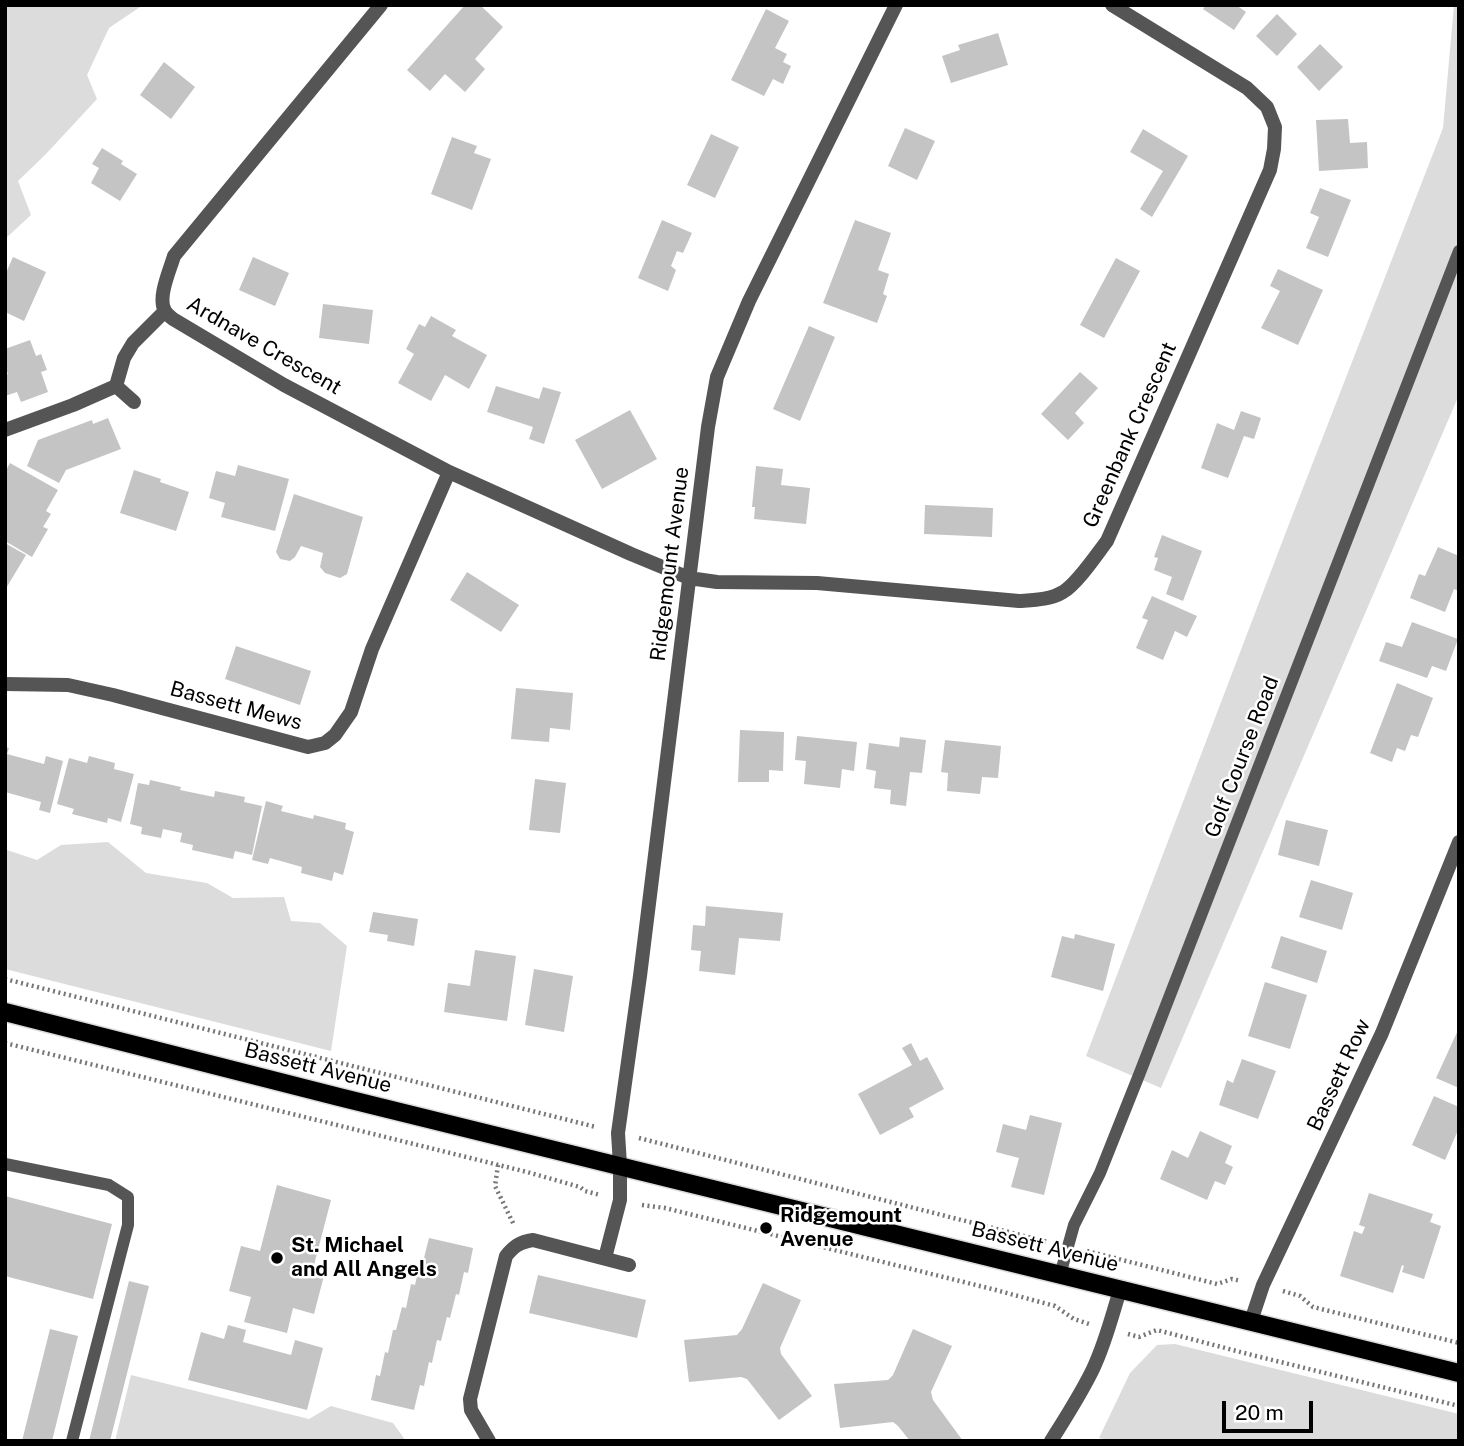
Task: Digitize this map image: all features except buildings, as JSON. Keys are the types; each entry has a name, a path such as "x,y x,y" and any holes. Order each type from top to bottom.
{"main road":[{"name":"Bassett Avenue","path":"5,1012 1459,1373"}],"street":[{"name":"Ardnave Crescent","path":"381,5 174,256 162,299 165,311 173,319 284,385 449,472 689,578"},
{"name":"Ridgemount Avenue","path":"620,1165 618,1133 708,427 717,377 749,300 896,5"},
{"name":"Greenbank Crescent","path":"689,578 717,582 817,583 1019,601 1042,600 1065,592 1088,567 1107,541 1270,170 1275,127 1267,107 1247,88 1112,5"},
{"path":"116,386 124,358 133,342 165,311"},
{"path":"116,386 134,402"},
{"path":"5,430 116,386"},
{"name":"Bassett Mews","path":"5,684 68,685 308,747 325,743 335,735 351,712 372,649 449,472"},
{"name":"Bassett Row","path":"1251,1321 1263,1285 1382,1033 1459,842"},
{"path":"605,1258 620,1200 620,1165"},
{"path":"489,1441 471,1410 470,1399 506,1256 514,1247 533,1240 628,1265"},
{"path":"1051,1441 1094,1367 1120,1290"}],"lane":[{"name":"Golf Course Road","path":"1060,1275 1074,1225 1100,1173 1139,1075 1459,251"},
{"path":"5,1164 109,1185 128,1197 128,1225 72,1441"}],"path":[{"path":"5,979 591,1126"},
{"path":"5,1043 498,1165 580,1187 589,1192"},
{"path":"653,1142 1041,1241"},
{"path":"498,1165 495,1186 515,1226"},
{"path":"654,1207 993,1287 1055,1306 1082,1322"},
{"path":"1088,1251 1217,1284 1237,1280"},
{"path":"1294,1294 1313,1307 1459,1343"},
{"path":"1135,1336 1157,1330 1459,1406"}],"shaded area":[{"path":"5,5 143,5 109,28 87,75 97,99 18,181 31,215 5,239"},
{"path":"1454,5 1459,5 1459,395 1161,1088 1086,1056 1443,128"},
{"path":"108,842 146,873 207,883 233,898 284,897 291,921 320,923 347,946 331,1051 5,969 5,848 37,860 61,845"},
{"path":"1175,1344 1459,1414 1459,1441 1112,1441 1099,1438 1130,1373 1157,1345"},
{"path":"131,1375 309,1419 331,1406 393,1423 406,1441 115,1441"}],"place":[{"name":"Ridgemount Avenue","path":"766,1228"},
{"name":"St. Michael and All Angels","path":"277,1258"}]}
